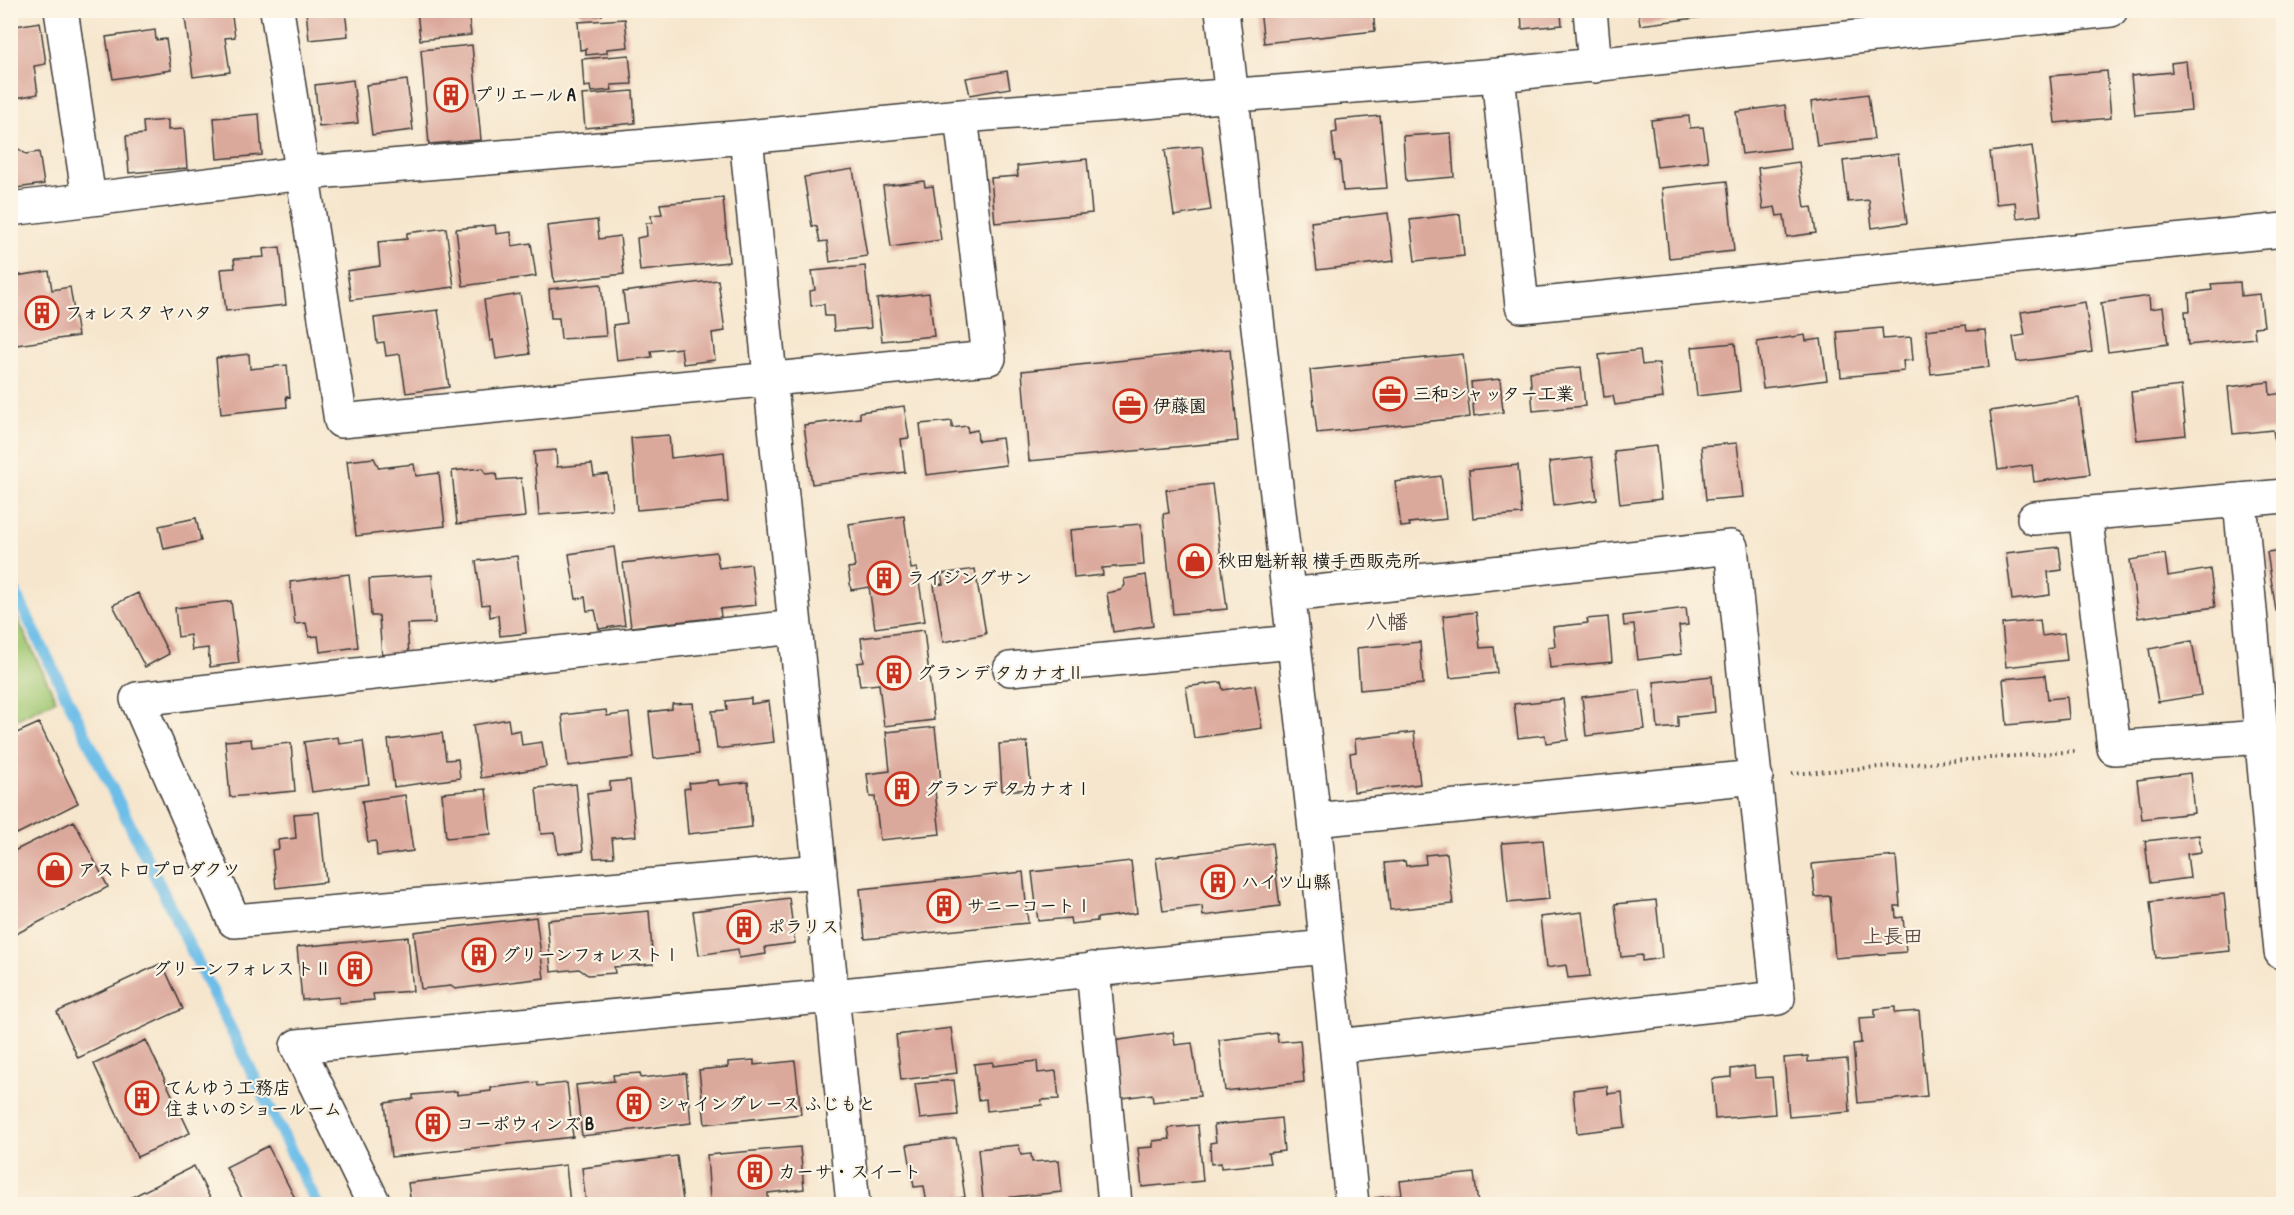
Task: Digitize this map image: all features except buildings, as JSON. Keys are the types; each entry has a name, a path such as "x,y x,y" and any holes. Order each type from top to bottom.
{"street":[{"path":"61,10 89,199"},
{"path":"277,10 341,421 989,357 961,116"},
{"path":"1222,10 1314,820 1352,1204"},
{"path":"1590,10 1595,66"},
{"path":"10,209 304,173 746,137 961,116 1498,75 2111,10"},
{"path":"1498,75 1522,306 2283,230"},
{"path":"746,137 853,1204"},
{"path":"2034,518 2283,496"},
{"path":"2240,500 2268,725 2281,952 2283,952"},
{"path":"2085,513 2114,748 2268,725"},
{"path":"1289,595 1731,547 1756,777 1778,998 1337,1046"},
{"path":"795,627 137,699 234,921 820,871"},
{"path":"1010,669 1293,642"},
{"path":"1314,820 1756,777"},
{"path":"374,1204 297,1046 832,996 1326,946"},
{"path":"1093,969 1115,1204"}],"path":[{"path":"1756,777 2114,748"}],"green space":[{"path":"11,605 56,700 10,722"}],"waterway":[{"path":"10,582 317,1204"}],"place":[{"name":"プリエール A","path":"451,95"},
{"name":"フォレスタ ヤハタ","path":"42,313"},
{"name":"三和シャッター工業","path":"1390,394"},
{"name":"伊藤園","path":"1130,406"},
{"name":"秋田魁新報 横手西販売所","path":"1195,561"},
{"name":"ライジングサン","path":"884,578"},
{"name":"グランデ タカナオⅡ","path":"894,673"},
{"name":"グランデ タカナオⅠ","path":"902,789"},
{"name":"アストロプロダクツ","path":"55,870"},
{"name":"ハイツ山縣","path":"1218,882"},
{"name":"サニーコートⅠ","path":"944,906"},
{"name":"ポラリス","path":"744,927"},
{"name":"グリーンフォレストⅠ","path":"479,955"},
{"name":"グリーンフォレストⅡ","path":"355,969"},
{"name":"てんゆう工務店 住まいのショールーム","path":"142,1098"},
{"name":"シャイングレース ふじもと","path":"634,1104"},
{"name":"コーポウィンズ B","path":"433,1124"},
{"name":"カーサ・スイート","path":"755,1172"}],"district":[{"name":"八幡","path":"1387,622"},
{"name":"上長田","path":"1893,936"}]}
